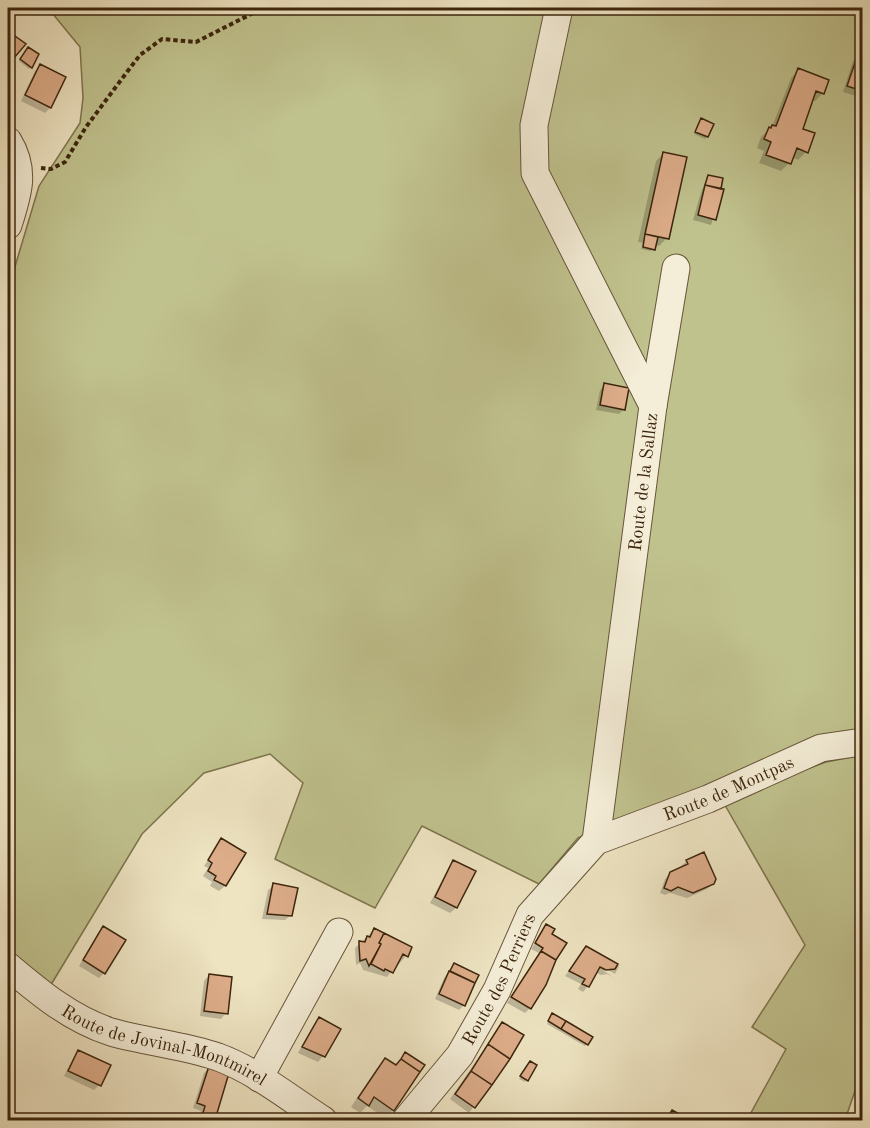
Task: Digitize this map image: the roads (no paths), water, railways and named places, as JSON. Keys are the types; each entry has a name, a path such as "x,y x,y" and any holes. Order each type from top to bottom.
{"street":[{"name":"Route de la Sallaz","path":"559,8 534,124 535,173 653,406 596,841"},
{"path":"8,141 19,165 18,189 8,225"},
{"path":"653,406 676,268"},
{"name":"Route de Montpas","path":"596,841 708,799 821,748 862,742"},
{"name":"Route des Perriers","path":"406,1120 460,1055 497,990 530,915 596,841"},
{"path":"259,1078 339,932"},
{"name":"Route de Jovinal-Montmirel","path":"8,966 54,1004 91,1024 112,1032 218,1057 243,1068 323,1120"}]}
